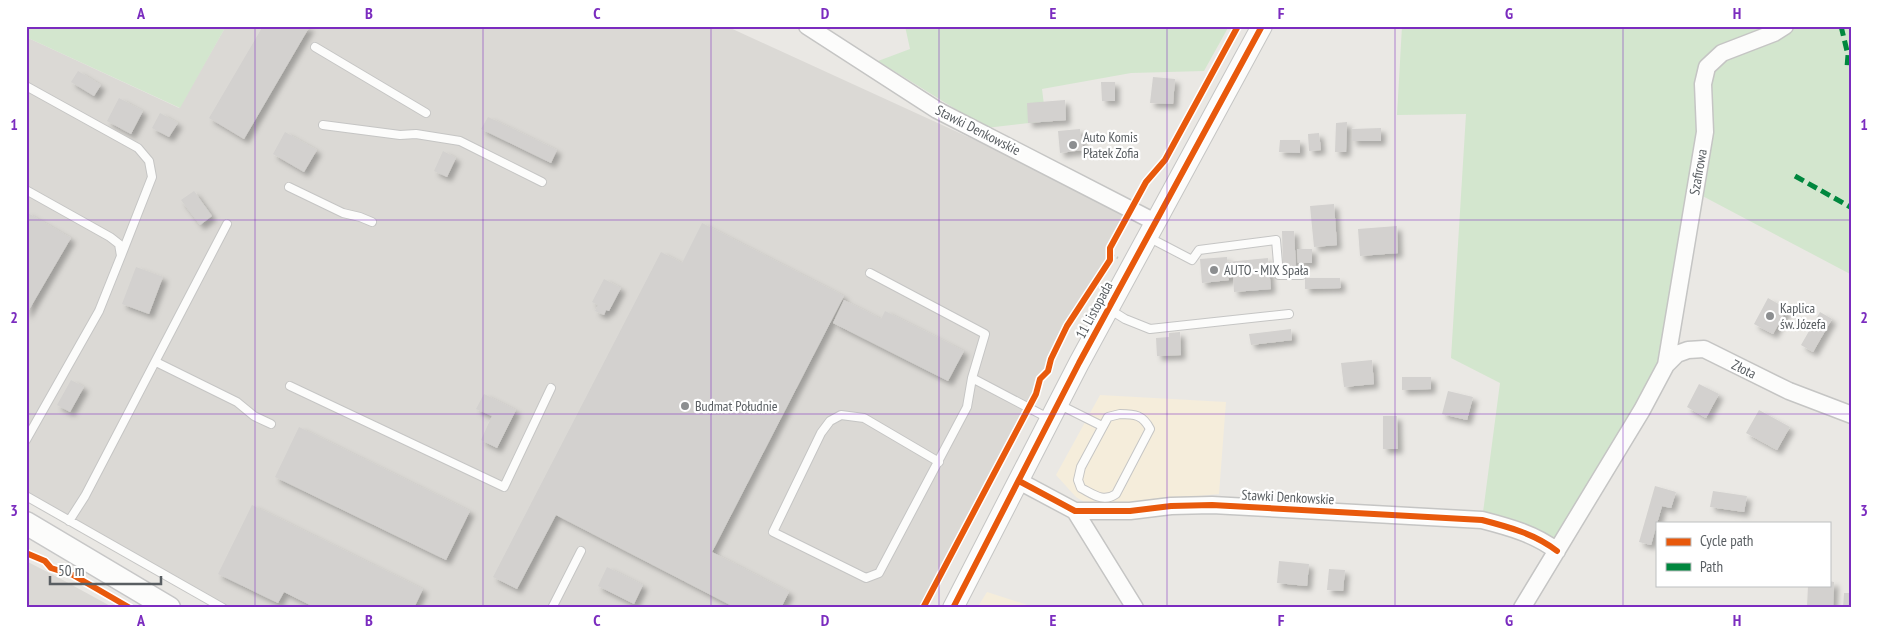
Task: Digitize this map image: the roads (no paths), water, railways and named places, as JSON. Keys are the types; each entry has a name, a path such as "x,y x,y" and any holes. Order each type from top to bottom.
{"main road":[{"path":"26,523 169,608"}],"street":[{"name":"Stawki Denkowskie","path":"807,26 938,110 1151,229"},
{"name":"11 Listopada","path":"953,608 1108,309 1262,26"},
{"name":"Szafirowa","path":"1666,365 1705,132 1703,84 1707,67 1722,53 1774,33 1785,26"},
{"name":"Złota","path":"1666,365 1678,354 1688,350 1704,349 1789,391 1852,415"},
{"path":"1522,608 1642,410 1666,365"},
{"name":"Stawki Denkowskie","path":"1018,481 1075,512 1135,608"},
{"name":"Stawki Denkowskie","path":"1075,512 1130,511 1171,506 1212,506 1482,520 1519,530 1546,542 1557,551"}],"lane":[{"path":"315,47 426,113"},
{"path":"26,86 138,148 149,161 152,177 99,311 26,440"},
{"path":"324,126 416,134 460,141 542,182"},
{"path":"289,187 342,213 372,222"},
{"path":"26,190 110,237 118,244 121,256"},
{"path":"69,521 85,496 227,224"},
{"path":"1151,229 1192,260 1199,250 1276,240 1279,276 1302,275"},
{"path":"870,273 985,334 966,407 939,462 884,567 879,573 866,578 773,532 822,433 830,421 840,415 864,418 939,462"},
{"path":"1108,309 1125,319 1150,329 1289,314"},
{"path":"156,362 237,402 254,416 270,424"},
{"path":"972,378 1054,412 1102,426"},
{"path":"290,386 504,487 551,388"},
{"path":"1120,414 1135,414 1145,419 1150,429 1116,494 1110,498 1101,498 1080,488 1078,480 1081,467 1102,426 1108,417 1120,414"},
{"path":"26,496 223,608"},
{"path":"552,608 582,551"}],"place":[{"name":"Auto Komis Płatek Zofia","path":"1073,145"},
{"name":"AUTO - MIX Spała","path":"1214,270"},
{"name":"Kaplica św. Józefa","path":"1770,316"},
{"name":"Budmat Południe","path":"685,406"}]}
